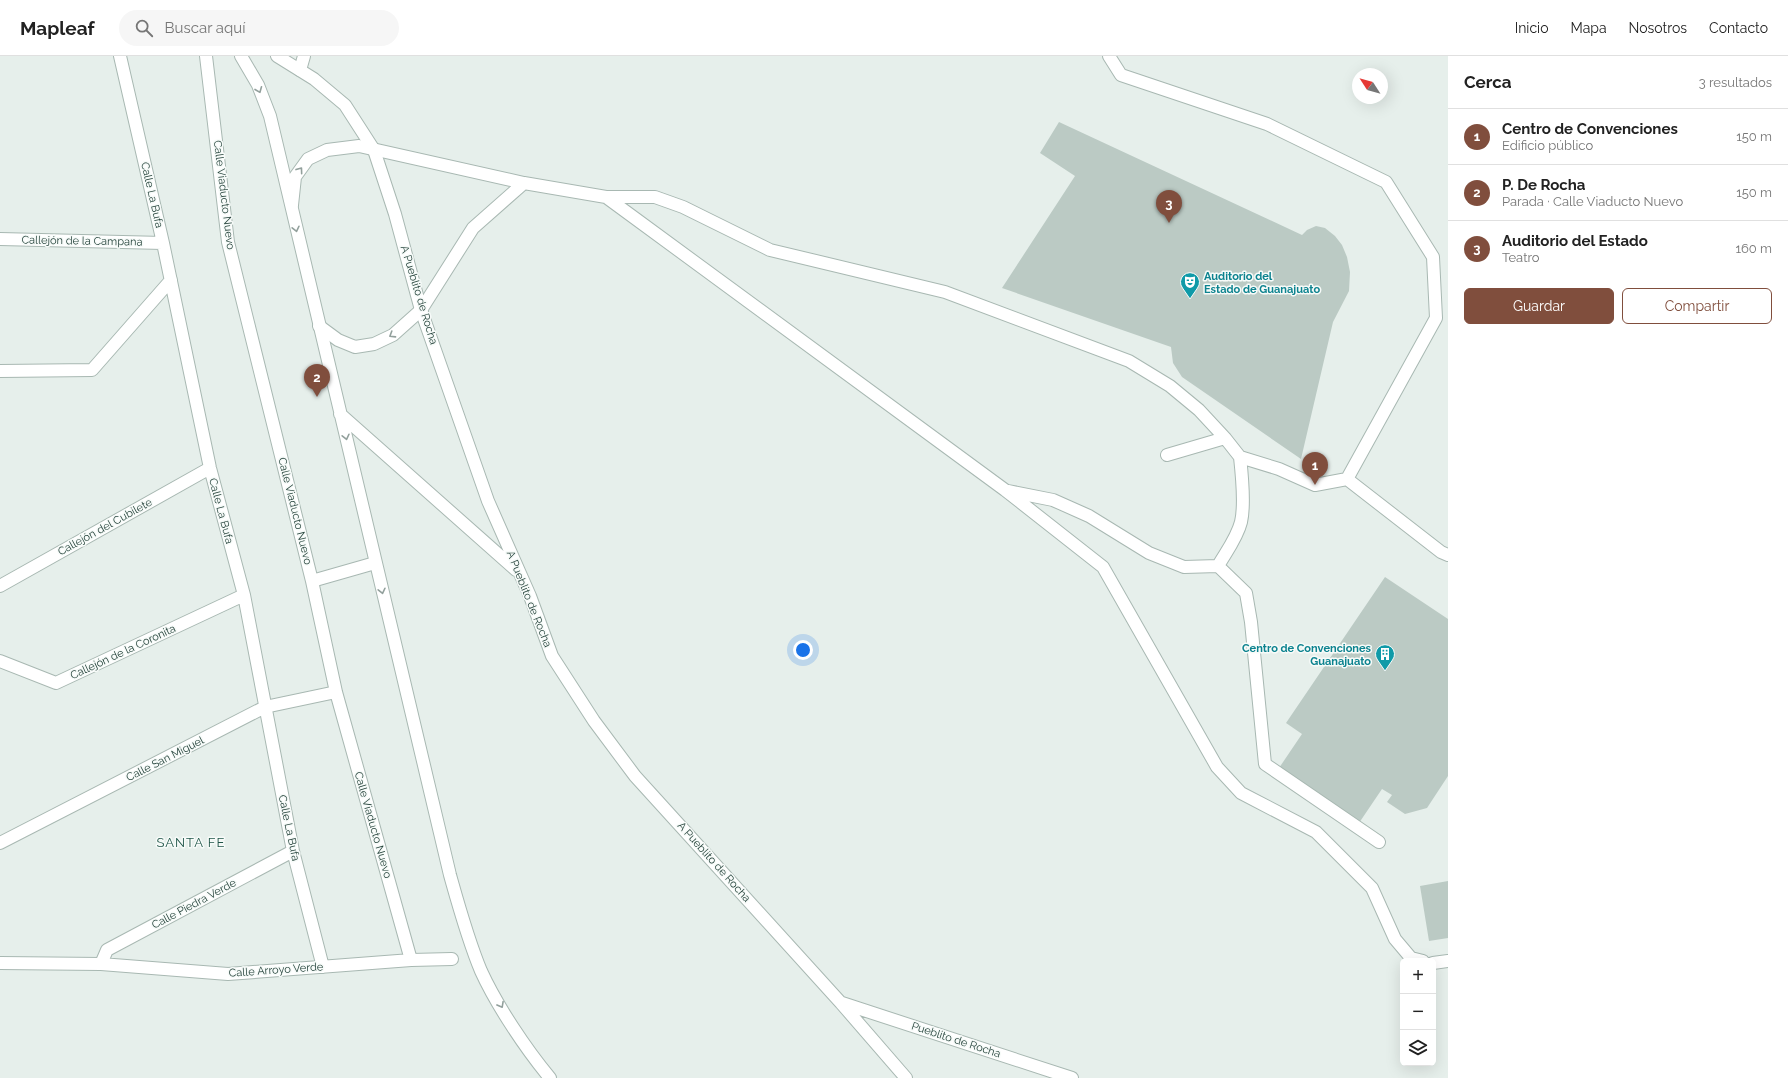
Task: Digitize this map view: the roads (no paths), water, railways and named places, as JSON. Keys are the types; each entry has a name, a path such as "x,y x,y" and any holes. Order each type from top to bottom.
{"street":[{"name":"Calle La Bufa","path":"120,56 171,280 210,468 244,595 293,851 323,966"},
{"name":"Calle Viaducto Nuevo","path":"206,56 228,242 312,581 336,692 411,960"},
{"path":"241,56 258,85 270,116 375,563 450,875 464,926 482,971 506,1015 550,1078"},
{"name":"A Pueblito de Rocha","path":"277,56 314,79 345,105 374,150 395,214 421,310 488,501 552,656 594,721 635,776 841,1002 906,1078"},
{"path":"300,70 304,56"},
{"path":"1109,56 1121,75 1267,124 1386,182 1433,257 1436,318 1347,479"},
{"path":"291,208 295,177 308,159 327,150 359,146 524,183 606,197 655,196 683,207 770,250 945,292 1078,341 1129,361 1170,386 1199,410 1240,457 1243,484 1241,522 1232,543 1218,566"},
{"path":"319,326 338,340 355,347 374,344 393,335 421,310 473,228 524,183"},
{"path":"606,197 1004,490 1103,567 1217,767 1241,793 1316,832 1372,888 1395,939 1411,958"},
{"name":"Callejón de la Campana","path":"0,239 163,244"},
{"path":"0,371 92,370 171,280"},
{"path":"340,414 519,573"},
{"path":"1167,455 1225,438"},
{"path":"1240,457 1279,469 1315,485 1347,479 1441,552 1448,555"},
{"name":"Callejón del Cubilete","path":"0,586 210,468"},
{"path":"1004,490 1053,500 1090,516 1149,553 1184,567 1218,566 1246,593 1251,622 1265,764 1378,842"},
{"path":"312,581 375,563"},
{"name":"Callejón de la Coronita","path":"0,661 56,683 244,595"},
{"name":"Calle San Miguel","path":"1,842 265,707 336,692"},
{"name":"Calle Piedra Verde","path":"101,964 108,950 293,851"},
{"name":"Calle Arroyo Verde","path":"0,963 101,964 228,974 411,960 452,959"},
{"path":"1436,963 1448,961"},
{"name":"Pueblito de Rocha","path":"841,1002 1072,1078"}],"place":[{"name":"Auditorio del Estado","path":"1169,223"},
{"name":"Auditorio del Estado de Guanajuato","path":"1190,299"},
{"name":"P. De Rocha","path":"317,397"},
{"name":"Centro de Convenciones","path":"1315,485"},
{"name":"Centro de Convenciones Guanajuato","path":"1385,671"}],"district":[{"name":"SANTA FE","path":"191,842"}]}
